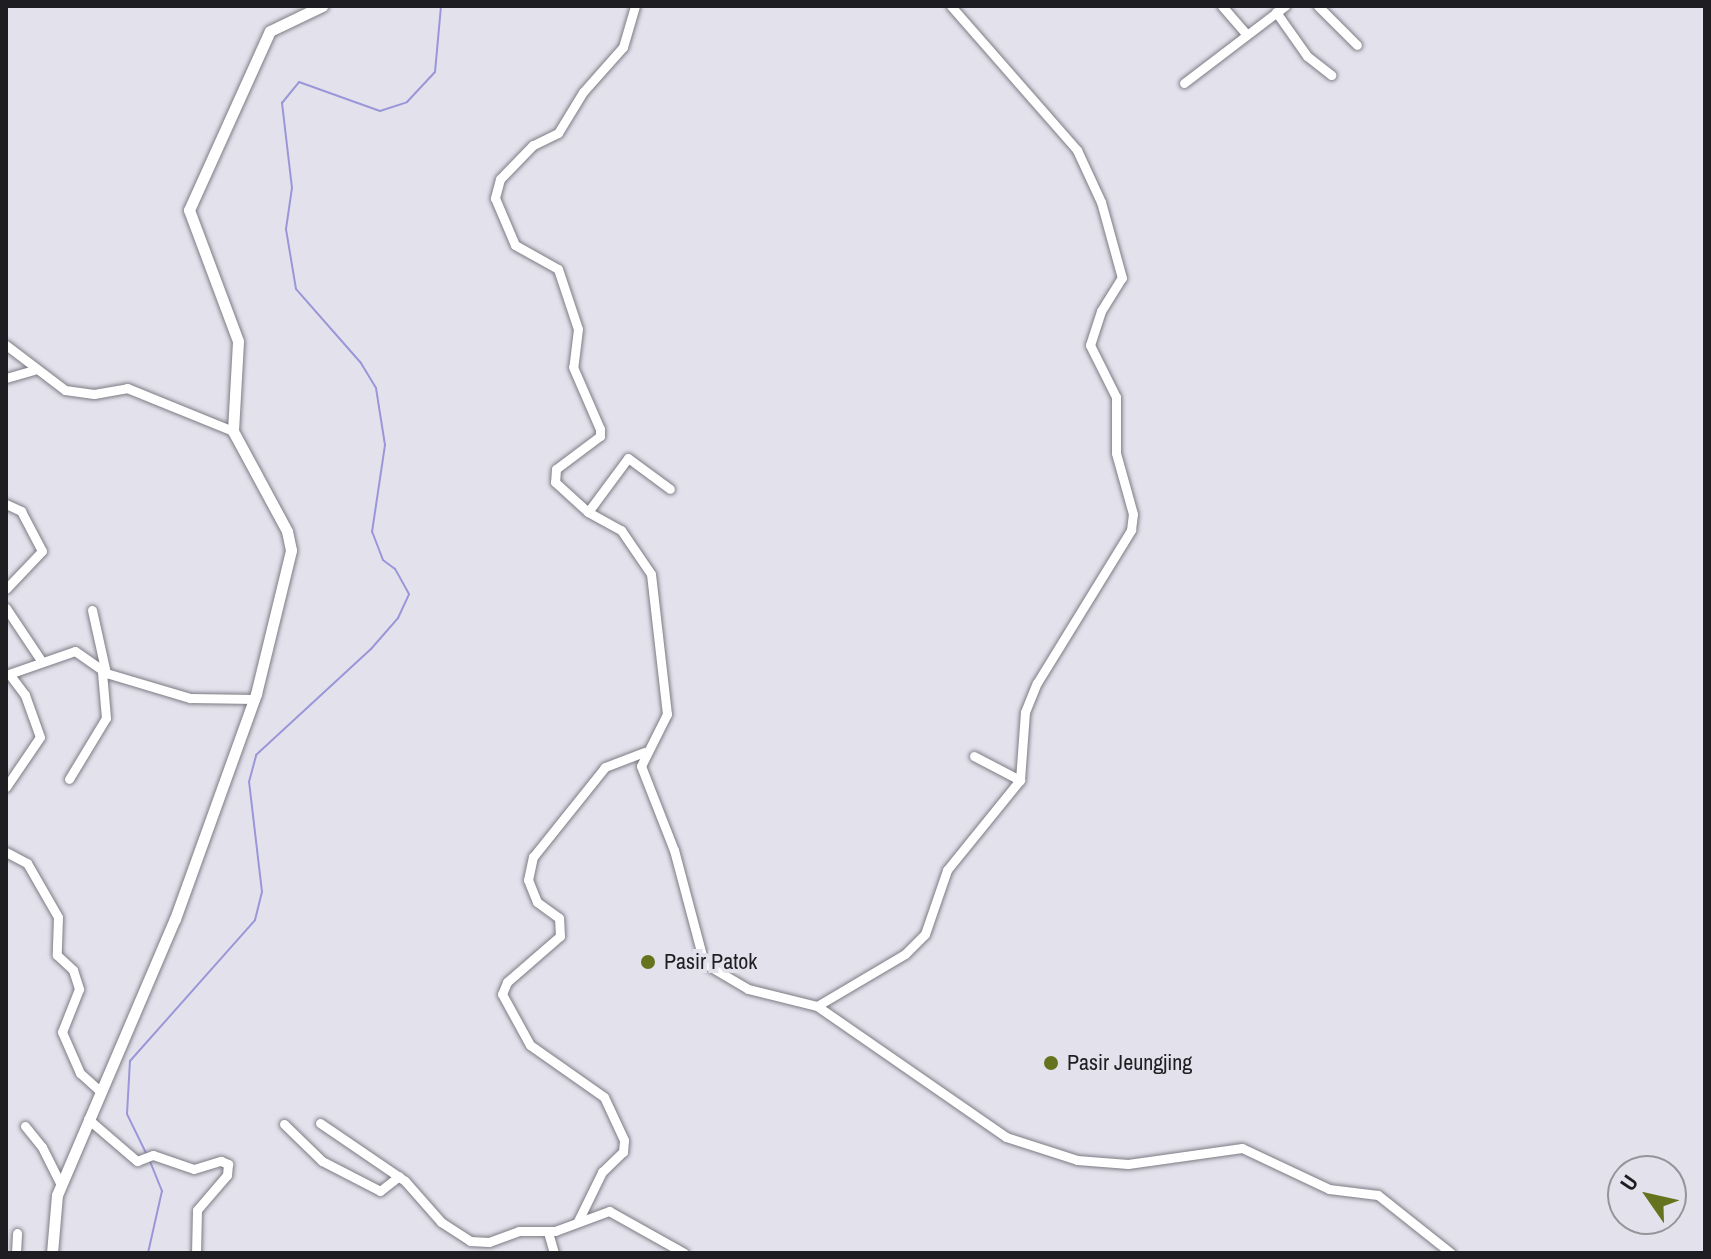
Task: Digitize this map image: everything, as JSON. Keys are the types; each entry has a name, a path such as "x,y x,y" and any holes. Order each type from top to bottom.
{"street":[{"path":"52,1253 61,1185 162,953 255,699 291,550 287,531 233,431 238,341 189,210 270,31 322,6"},
{"path":"635,6 623,47 583,92 558,133 526,151 500,179 495,193 515,245 558,269 578,329 573,367 600,436 553,474 563,493 588,512 621,530 651,574 667,714 644,752 641,766 674,850 704,963 748,989 798,1006 817,1006 905,954 925,934 947,870 1020,780 1025,712 1037,683 1131,530 1133,514 1116,453 1116,397 1090,345 1101,311 1122,278 1101,202 1077,150 951,6"},
{"path":"1222,6 1246,34"},
{"path":"1318,6 1357,45"},
{"path":"1184,83 1278,9 1311,60 1331,75"},
{"path":"6,345 34,370 74,393 117,387 137,390 233,431"},
{"path":"6,378 34,370"},
{"path":"588,512 628,458 670,489"},
{"path":"6,504 21,511 42,551 6,589"},
{"path":"6,608 42,662"},
{"path":"69,779 106,718 104,673 92,610"},
{"path":"6,787 40,737 25,695 8,675 42,662 75,651 104,673 210,701 255,699"},
{"path":"578,1221 602,1172 623,1152 624,1140 607,1100 530,1045 502,994 507,982 560,936 559,918 539,905 528,880 533,857 605,767 644,752"},
{"path":"974,756 1020,780"},
{"path":"6,852 27,863 58,917 57,955 73,970 79,989 62,1032 80,1073 100,1091"},
{"path":"817,1006 1006,1137 1077,1160 1128,1164 1242,1148 1329,1189 1378,1195 1451,1253"},
{"path":"88,1119 137,1161 153,1155 194,1169 221,1161 228,1164 227,1175 197,1210 196,1253"},
{"path":"320,1123 399,1176 441,1222 470,1241 489,1242 519,1231 548,1232 609,1211 684,1253"},
{"path":"284,1124 322,1161 380,1191 399,1176"},
{"path":"25,1126 48,1155 61,1185"},
{"path":"548,1232 554,1253"},
{"path":"16,1253 17,1233"}],"waterway":[{"path":"146,1153 127,1114 130,1061 255,920 262,892 249,782 256,755 371,649 398,618 409,594 395,569 383,560 372,532 385,445 376,388 361,363 296,289 286,229 292,188 282,103 299,82 380,111 407,102 435,72 441,6"},
{"path":"148,1253 162,1191 149,1159"}],"place":[{"name":"Pasir Patok","path":"648,962"},
{"name":"Pasir Jeungjing","path":"1051,1063"}]}
